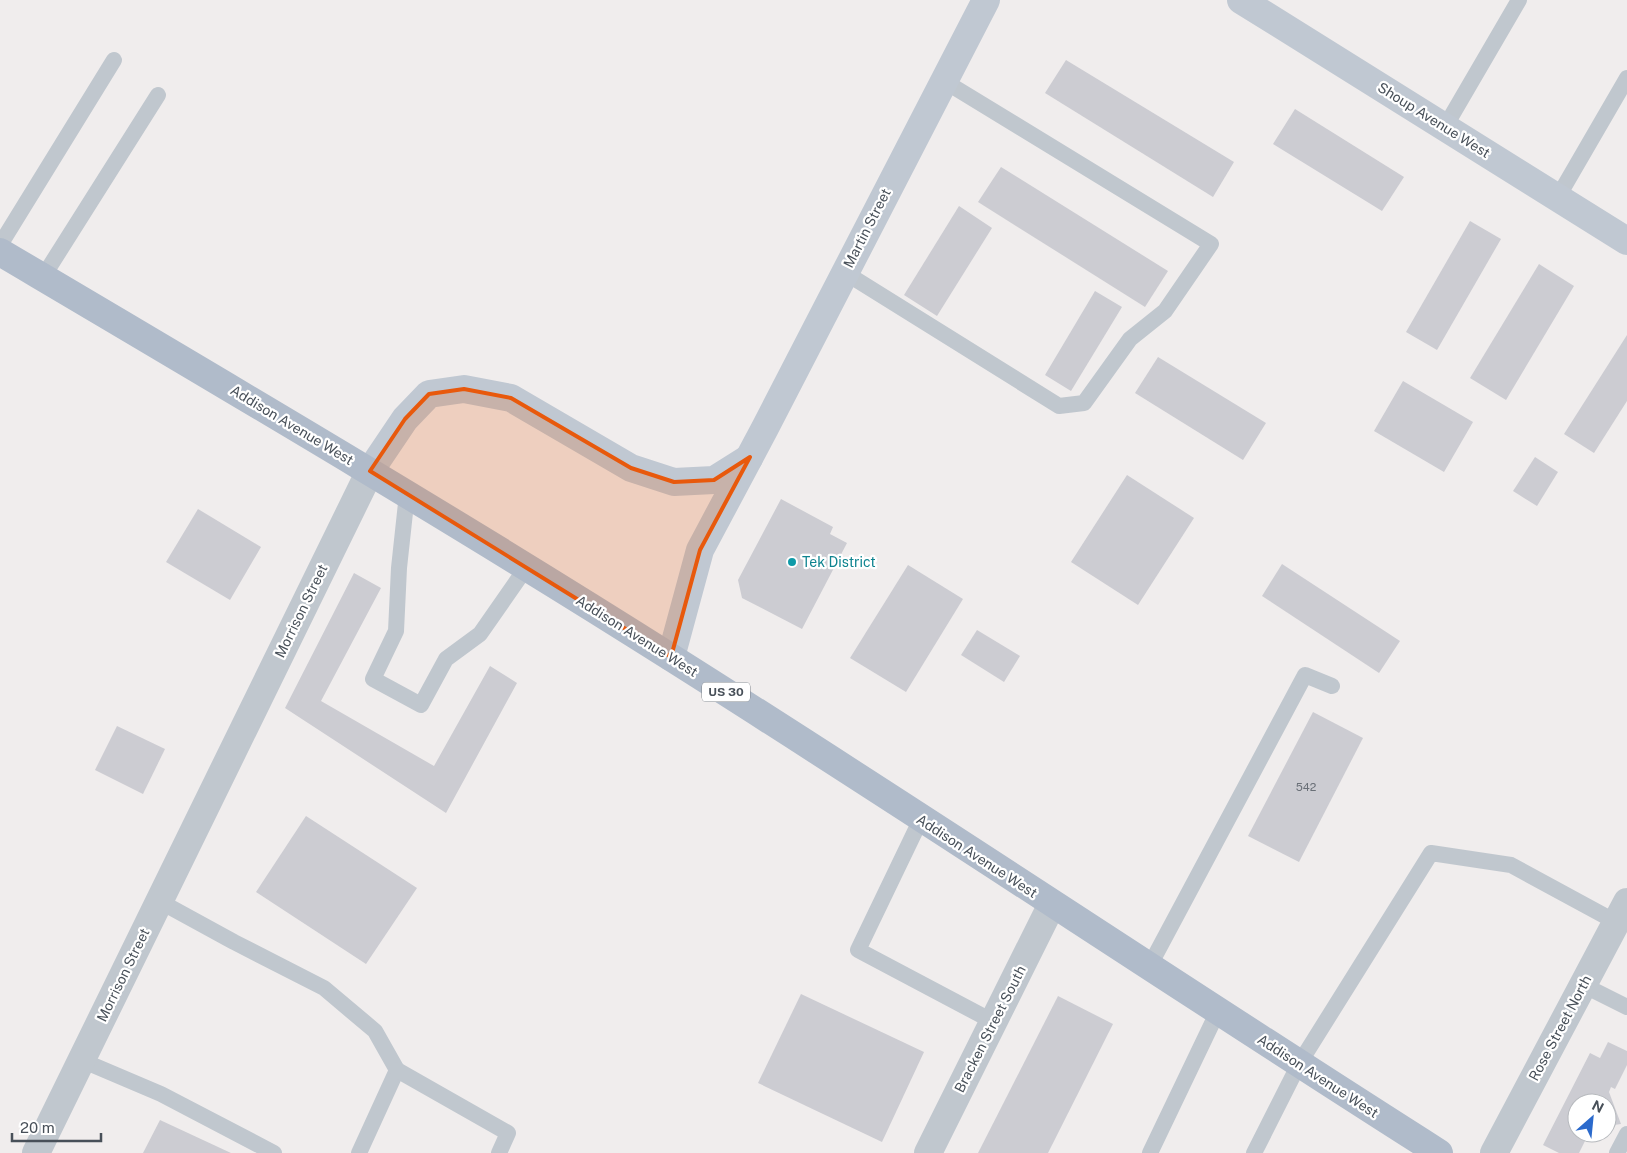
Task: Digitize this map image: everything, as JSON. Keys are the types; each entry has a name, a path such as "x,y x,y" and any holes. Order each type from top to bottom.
{"main road":[{"name":"Addison Avenue West","path":"0,252 370,471 671,657 1439,1153"}],"street":[{"name":"Martin Street","path":"671,657 700,550 986,0"},
{"name":"Shoup Avenue West","path":"1241,0 1627,241"},
{"name":"Morrison Street","path":"36,1153 370,471 405,419 429,394 464,389 511,398 631,468 674,482 714,480 750,457"},
{"name":"Bracken Street South","path":"928,1153 1052,904"},
{"name":"Rose Street North","path":"1494,1153 1622,912"}],"lane":[{"path":"1445,127 1519,0"},
{"path":"0,245 114,60"},
{"path":"1558,197 1627,78"},
{"path":"844,272 1059,406 1084,403 1130,339 1165,311 1211,244 944,81"},
{"path":"43,277 158,95"},
{"path":"407,494 399,568 396,631 373,679 421,705 446,659 480,634 526,568"},
{"path":"1149,967 1305,675 1332,686"},
{"path":"921,819 858,950 994,1022"},
{"path":"1254,1153 1299,1064 1431,854 1511,864 1622,912"},
{"path":"159,901 324,988 375,1031 397,1070 508,1133 499,1153"},
{"path":"1583,985 1627,1007"},
{"path":"1150,1153 1218,1011"},
{"path":"81,1060 161,1094 274,1153"},
{"path":"359,1153 397,1070"},
{"path":"1617,1153 1627,1134"}],"highlighted area":[{"path":"464,389 511,398 631,468 674,482 714,480 750,457 700,550 671,657 370,471 405,419 429,394"}],"building":[{"path":"1066,60 1234,162 1213,197 1045,93"},
{"path":"1295,109 1404,177 1382,211 1273,144"},
{"path":"1001,167 1168,271 1145,307 978,202"},
{"path":"959,206 992,228 937,316 904,295"},
{"path":"1470,221 1501,239 1437,350 1406,332"},
{"path":"1539,264 1574,286 1506,400 1470,378"},
{"path":"1095,291 1122,307 1071,391 1045,375"},
{"path":"1627,335 1627,401 1594,453 1564,434"},
{"path":"1158,357 1266,423 1243,460 1135,393"},
{"path":"1403,381 1473,422 1444,472 1374,431"},
{"path":"1535,457 1558,472 1537,506 1513,491"},
{"path":"1127,475 1194,518 1138,605 1071,562"},
{"name":"Tek District","path":"781,499 833,527 830,534 847,543 802,629 742,598 738,580"},
{"path":"198,509 261,547 230,600 166,562"},
{"path":"1282,564 1400,641 1379,673 1262,596"},
{"path":"908,565 963,599 906,692 850,658"},
{"path":"354,573 381,588 321,701 434,766 490,666 517,683 446,813 285,708"},
{"path":"977,630 1020,656 1004,682 961,655"},
{"path":"1313,712 1363,738 1299,862 1248,836"},
{"path":"117,726 165,749 143,794 95,770"},
{"path":"306,816 417,888 366,964 256,892"},
{"path":"801,994 924,1052 882,1142 758,1083"},
{"path":"1058,996 1113,1024 1048,1153 978,1153"},
{"path":"1608,1042 1627,1051 1627,1065 1615,1089 1611,1087 1609,1093 1570,1093 1590,1053 1600,1058"},
{"path":"1567,1098 1567,1143 1584,1143 1579,1153 1559,1153 1543,1145"},
{"path":"1617,1113 1621,1124 1617,1125"},
{"path":"160,1120 231,1153 143,1153"}],"place":[{"name":"Tek District","path":"792,562"}]}
